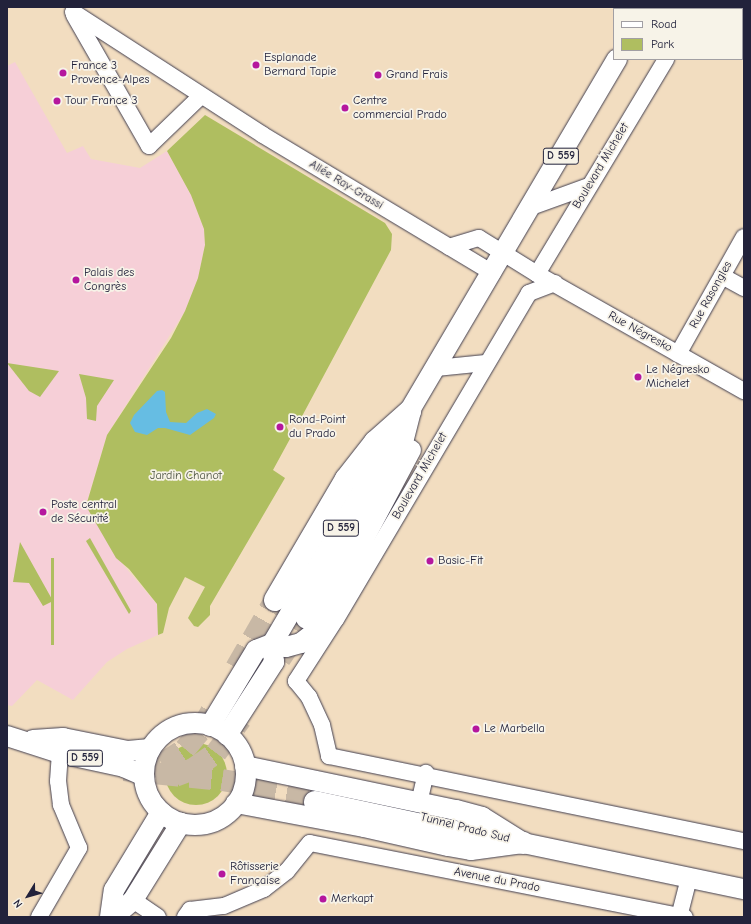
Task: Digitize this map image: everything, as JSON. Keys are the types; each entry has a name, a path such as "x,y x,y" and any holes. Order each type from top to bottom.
{"highway":[{"path":"275,600 346,479 375,442 410,411"},
{"path":"307,618 399,454 410,411"},
{"name":"Tunnel Prado Sud","path":"316,799 451,824 523,843"}],"main road":[{"name":"D 559","path":"272,644 493,273 616,60"},
{"name":"Boulevard Michelet","path":"272,644 286,647 301,643 314,633 409,459 415,437 410,411"},
{"path":"219,730 274,662 272,644"},
{"path":"192,723 219,730 239,749 245,766 242,792 236,804 228,813 206,824 181,823 161,812 148,794 144,776 150,749 163,734 178,726 192,723"},
{"name":"D 559","path":"16,738 63,738 128,751 150,749"},
{"name":"D 559","path":"16,738 60,752 124,767 144,776"},
{"name":"Avenue du Prado","path":"245,766 482,817 523,843"},
{"name":"Avenue du Prado","path":"236,804 364,827 456,848 471,850 523,843 744,889"},
{"path":"110,917 114,890 161,812"},
{"path":"113,917 133,900 181,823"}],"street":[{"name":"Allée Ray-Grassi","path":"71,10 149,146 201,96"},
{"name":"Allée Ray-Grassi","path":"71,10 201,96 493,273"},
{"name":"Boulevard Michelet","path":"537,274 665,60"},
{"path":"531,207 589,186"},
{"name":"Rue Rasongles","path":"678,354 744,237"},
{"name":"Rue Négresko","path":"449,247 479,238 537,274 744,391"},
{"path":"722,276 744,288"},
{"name":"Boulevard Michelet","path":"426,773 329,756 322,725 309,697 296,681 336,620 486,363 529,293 555,283"},
{"path":"436,368 486,363"},
{"path":"39,917 79,848 61,805 58,781 60,752"},
{"path":"419,803 426,773 744,840"},
{"name":"Avenue du Prado","path":"187,913 224,906 264,889 287,871 310,843 681,917"},
{"path":"681,917 689,878"},
{"path":"133,900 158,917"}],"shaded area":[{"path":"15,62 67,153 83,146 91,159 140,168 167,151 191,195 204,229 205,245 198,278 185,311 107,435 86,505 125,567 157,604 158,635 127,649 107,662 73,700 37,680 12,706 7,705 7,66"}],"green space":[{"name":"Jardin Chanot","path":"205,115 385,223 392,234 391,250 300,420 286,425 291,437 273,470 285,478 210,606 210,615 198,627 194,626 188,618 205,587 185,577 169,608 163,633 158,635 157,604 129,569 116,558 86,506 107,435 171,338 185,311 198,278 205,245 204,229 191,195 167,151"},
{"path":"7,363 59,371 40,397 29,391"},
{"path":"79,374 114,380 97,406 96,421 87,419 86,398"},
{"path":"90,538 131,611 129,614 86,541"},
{"path":"20,542 53,601 43,606 29,583 13,582"},
{"path":"51,558 54,558 54,645 51,645"},
{"path":"196,743 208,745 218,752 225,762 227,774 225,786 218,796 208,803 196,805 184,803 174,796 167,786 165,774 167,762 174,752 184,745"}],"water":[{"path":"162,390 165,392 166,412 170,422 186,423 197,413 207,409 216,414 214,418 190,435 165,428 158,428 147,435 135,432 130,423 134,415 157,391"}],"tunnel":[{"path":"236,668 275,600"},
{"path":"280,659 307,618"},
{"path":"140,771 162,764 185,749 200,731 216,703"},
{"path":"175,776 193,769 216,753 241,719"},
{"path":"124,770 222,780 317,796"}],"place":[{"name":"Esplanade Bernard Tapie","path":"256,65"},
{"name":"France 3 Provence-Alpes","path":"63,73"},
{"name":"Grand Frais","path":"378,75"},
{"name":"Tour France 3","path":"57,101"},
{"name":"Centre commercial Prado","path":"345,108"},
{"name":"Palais des Congrès","path":"76,280"},
{"name":"Le Négresko Michelet","path":"638,377"},
{"name":"Rond-Point du Prado","path":"280,427"},
{"name":"Poste central de Sécurité","path":"43,512"},
{"name":"Basic-Fit","path":"430,561"},
{"name":"Le Marbella","path":"476,729"},
{"name":"Rôtisserie Française","path":"222,874"},
{"name":"Merkapt","path":"323,899"}]}
